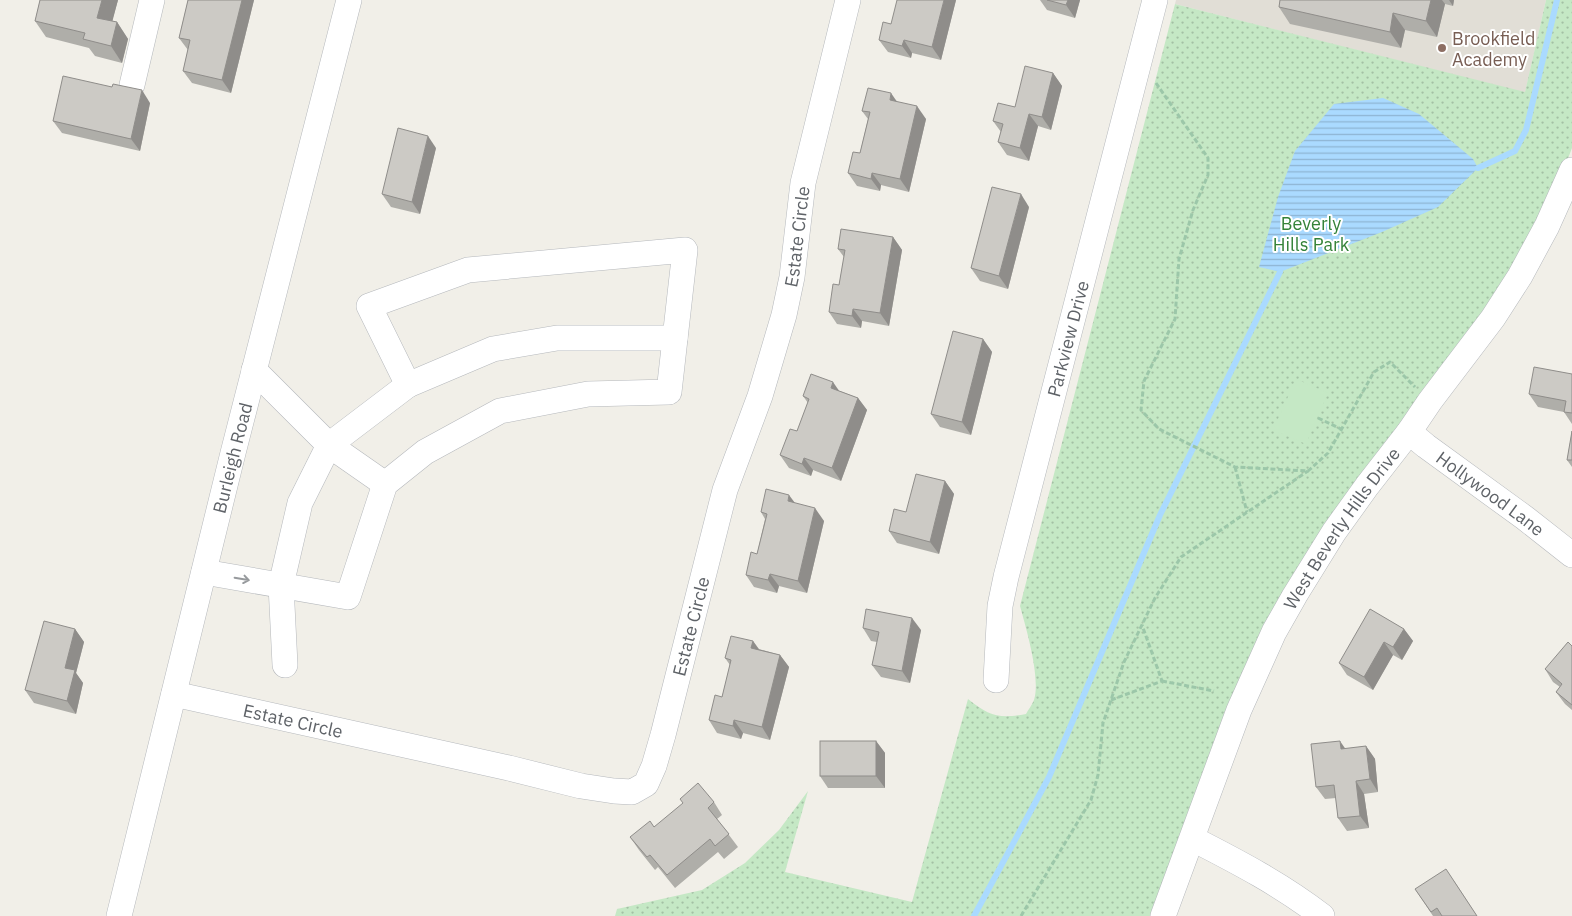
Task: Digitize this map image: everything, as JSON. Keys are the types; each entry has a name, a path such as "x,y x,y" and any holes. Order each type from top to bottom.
{"street":[{"path":"132,85 152,0"},
{"name":"Burleigh Road","path":"119,916 254,370 349,0"},
{"name":"Estate Circle","path":"174,694 500,766 581,786 632,792 646,784 654,766 663,735 725,490 760,396 784,315 792,277 803,183 848,0"},
{"name":"Parkview Drive","path":"996,680 1000,606 1006,577 1155,0"},
{"name":"West Beverly Hills Drive","path":"1164,916 1240,710 1274,632 1334,532 1367,486 1410,432 1430,401 1492,318 1520,276 1547,226 1572,170"},
{"path":"204,572 348,597 385,484 425,452 500,411 588,394 669,392 685,250 468,270 369,306 408,385"},
{"path":"285,665 281,586 300,503 329,445 408,385 493,349 557,338 675,338"},
{"path":"254,370 329,445 385,484"},
{"name":"Hollywood Lane","path":"1410,432 1572,555"},
{"path":"1193,838 1256,871 1322,916"}],"path":[{"path":"1136,72 1155,82 1208,158 1208,175 1193,210 1179,259 1175,319 1144,381 1141,410 1159,429 1235,467 1308,471"},
{"path":"1021,916 1091,800 1098,775 1103,723 1124,662 1155,598 1181,557 1308,471 1328,453 1374,372 1390,362 1430,401"},
{"path":"1318,418 1341,429"},
{"path":"1235,467 1247,512"},
{"path":"1142,625 1162,681"},
{"path":"1111,700 1162,681 1214,691"}],"shaded area":[{"name":"Brookfield Academy","path":"1176,0 1546,0 1525,93 1175,4"}],"green space":[{"name":"Beverly Hills Park","path":"1546,0 1572,0 1572,148 1557,187 1524,256 1328,526 1155,916 615,916 617,909 702,890 745,863 779,830 808,791 785,872 912,902 968,699 988,713 1001,716 1026,714 1034,700 1036,679 1029,640 1020,606 1175,4 1525,92"},
{"path":"1296,379 1328,393 1306,444 1273,430"}],"water":[{"path":"1383,98 1419,114 1473,159 1478,168 1438,207 1382,232 1280,272 1259,267 1278,197 1295,151 1334,104"}],"building":[{"path":"40,0 102,0 97,18 117,22 111,46 83,39 85,33 35,21"},
{"path":"188,0 242,0 222,80 183,71 190,40 179,38"},
{"path":"897,0 944,0 932,47 904,40 902,46 879,40 883,22 891,24"},
{"path":"1047,0 1068,0 1066,5"},
{"path":"1280,0 1431,0 1426,21 1393,13 1390,32 1279,7"},
{"path":"1025,66 1053,73 1042,117 1029,114 1020,148 998,142 1003,124 993,121 998,103 1015,107"},
{"path":"63,76 112,87 113,84 142,90 131,139 53,121"},
{"path":"868,88 891,93 890,100 917,106 900,179 872,173 871,179 848,173 853,152 860,153 870,112 862,111"},
{"path":"398,128 428,136 412,202 382,194"},
{"path":"992,187 1021,194 999,276 971,268"},
{"path":"841,229 893,237 880,313 853,309 852,316 829,312 833,284 839,285 845,250 838,249"},
{"path":"953,331 983,339 962,422 931,414"},
{"path":"1534,367 1572,374 1572,413 1564,412 1566,401 1529,394"},
{"path":"811,374 833,382 831,388 858,398 832,468 804,458 802,464 780,455 790,429 797,431 809,399 803,396"},
{"path":"1572,431 1572,460 1567,460"},
{"path":"916,474 945,481 930,542 889,531 894,509 906,512"},
{"path":"766,489 789,495 788,501 815,508 798,581 770,574 768,580 746,575 751,552 757,554 767,514 761,512"},
{"path":"866,609 912,618 902,671 872,665 879,632 863,628"},
{"path":"1370,609 1404,629 1393,647 1384,642 1364,677 1339,663"},
{"path":"44,621 75,629 65,668 75,670 67,701 25,690"},
{"path":"731,636 753,641 751,648 780,655 762,727 734,720 733,726 709,720 715,695 722,697 731,660 725,658"},
{"path":"1568,642 1572,646 1572,705 1556,692 1562,684 1545,669"},
{"path":"820,741 876,741 876,776 820,776"},
{"path":"1340,741 1341,749 1366,746 1370,779 1356,781 1360,816 1338,818 1334,785 1316,787 1311,744"},
{"path":"698,783 714,802 708,808 729,834 715,846 710,839 667,875 650,855 647,857 630,837 650,821 654,827 683,803 680,799"},
{"path":"1446,869 1477,916 1442,916 1437,908 1431,912 1415,889"}],"waterway":[{"path":"1478,168 1515,151 1526,130 1557,0"},
{"path":"974,916 1049,777 1160,515 1280,272"}],"place":[{"name":"Brookfield Academy","path":"1442,48"}]}
